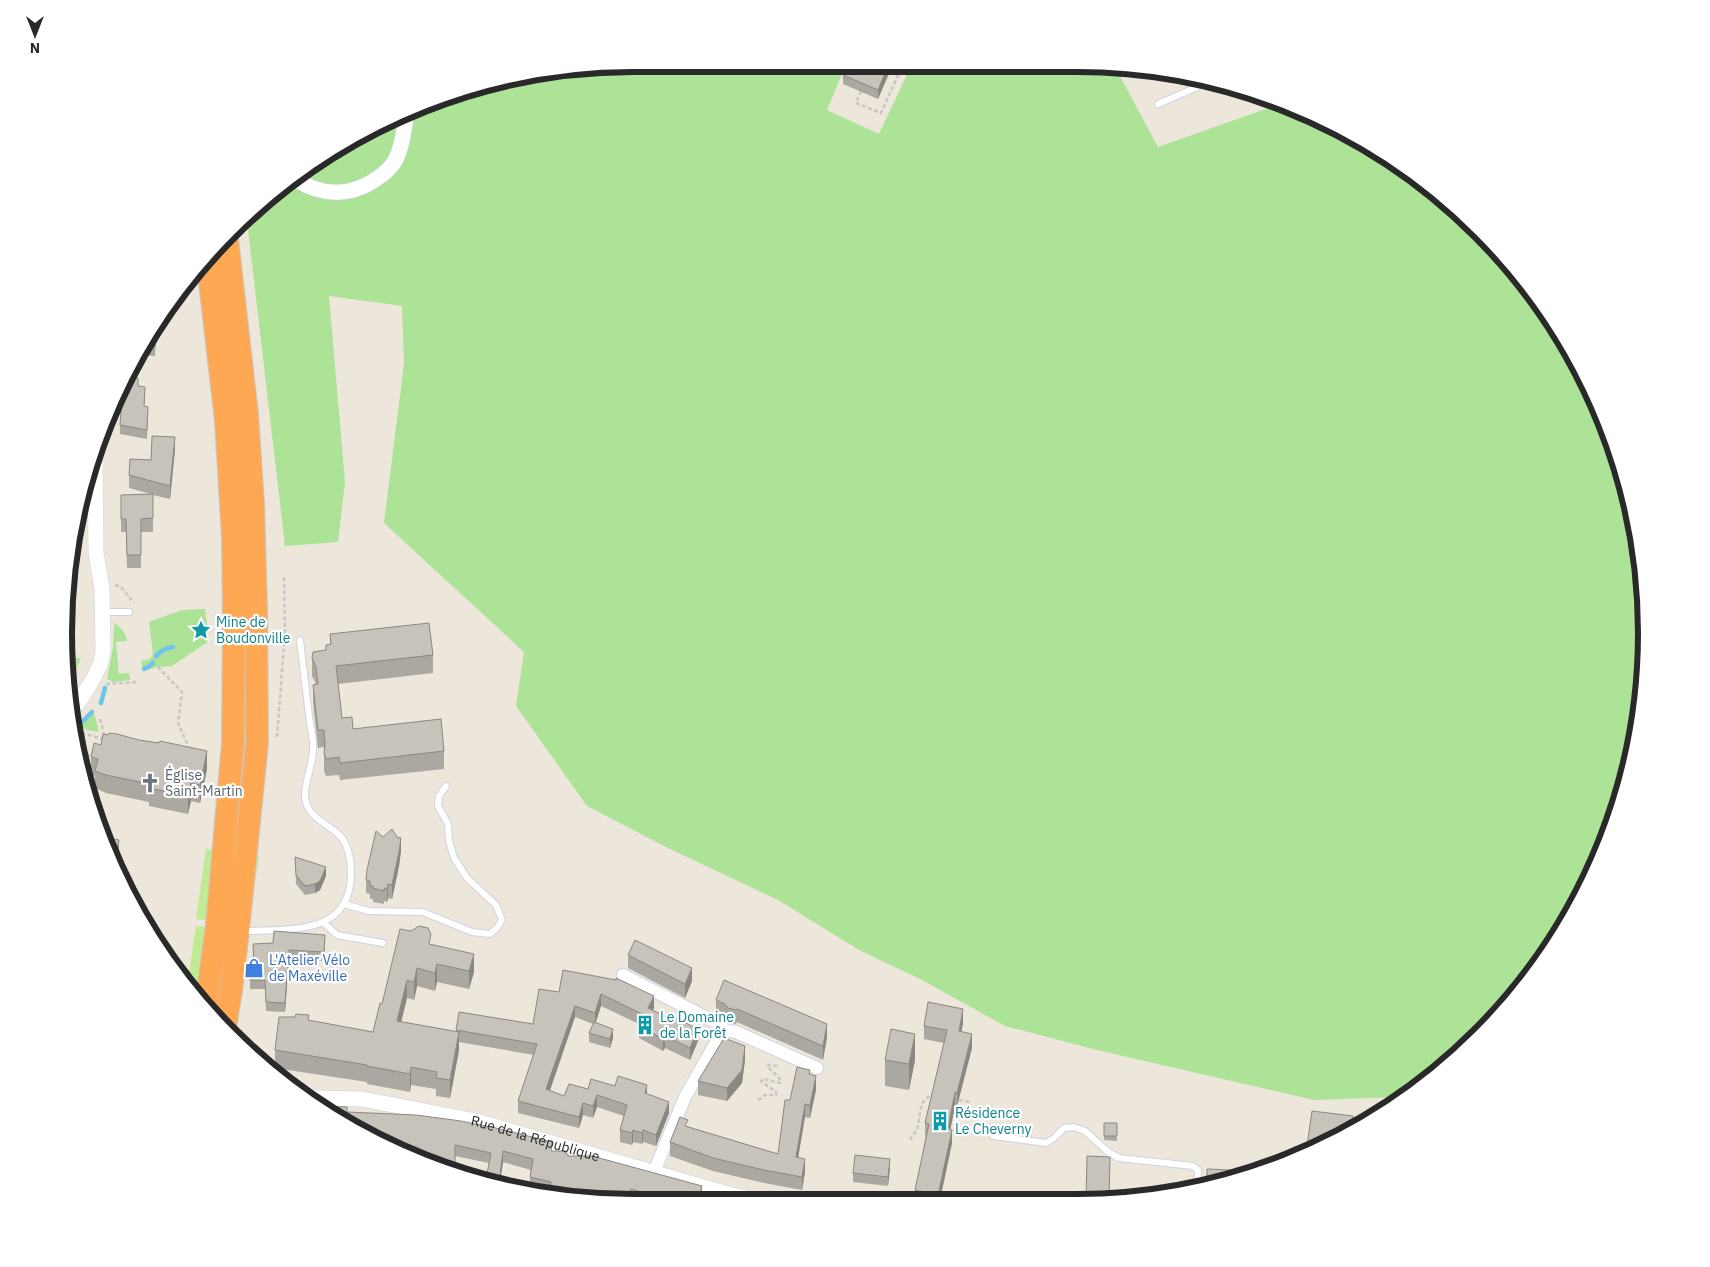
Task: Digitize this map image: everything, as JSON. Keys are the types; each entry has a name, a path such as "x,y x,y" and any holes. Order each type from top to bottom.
{"highway":[{"path":"226,1019 267,740 256,608 253,504 247,414 228,247"},
{"path":"207,997 217,925 233,742 234,615 233,536 226,421 208,268"}],"street":[{"path":"301,182 316,189 336,192 353,191 374,181 395,160 405,121"},
{"path":"77,704 101,663 103,650 102,582 96,554 95,477"},
{"path":"623,975 721,1025 723,1030"},
{"path":"723,1030 736,1032 817,1068"},
{"path":"654,1172 685,1097 723,1030"},
{"name":"Rue de la République","path":"319,1098 362,1099 438,1113 502,1128 731,1195"}],"lane":[{"path":"1158,104 1199,86"},
{"path":"103,612 128,612"},
{"path":"251,931 290,929 323,922 332,918 344,904 350,885 350,854 342,838 317,819 308,808 306,784 313,750 300,640"},
{"path":"344,904 369,911 423,912 433,914 472,932 490,934 497,928 502,920 496,905 467,878 454,858 449,841 448,824 438,806 439,796 446,786"},
{"path":"323,922 337,934 383,943"},
{"path":"993,1136 1046,1143 1064,1128 1074,1127 1085,1131 1108,1152 1119,1158 1193,1166 1198,1170 1197,1181"}],"path":[{"path":"861,91 856,103 881,113 899,72"},
{"path":"267,740 284,630 284,575"},
{"path":"111,585 121,587 134,604"},
{"path":"158,667 182,692 178,723 194,757"},
{"path":"104,683 137,682"},
{"path":"100,719 105,739 104,745"},
{"path":"81,734 112,742"},
{"path":"87,757 97,750"},
{"path":"758,1100 765,1095 776,1095 776,1092 761,1081 762,1079 780,1083 781,1080 767,1066 795,1069 799,1060"},
{"path":"910,1140 916,1130 923,1101 929,1096 935,1095"},
{"path":"959,1100 971,1102"}],"green space":[{"path":"634,72 843,72 827,110 879,134 908,72 1076,72 1119,74 1158,147 1271,107 1325,130 1388,167 1418,188 1473,237 1522,292 1543,322 1580,385 1608,453 1618,488 1633,560 1636,597 1638,634 1633,707 1618,779 1608,814 1595,848 1580,882 1562,914 1522,975 1473,1030 1418,1079 1392,1097 1314,1100 1097,1050 1005,1026 922,980 859,950 778,900 668,848 587,806 516,706 524,652 384,523 404,364 402,306 329,296 345,482 338,542 285,546 248,227 292,188 353,148 385,130 453,102 524,83 560,77"},
{"path":"205,609 209,641 172,666 143,671 141,661 150,659 153,654 149,622 182,610"},
{"path":"114,623 123,630 127,641 116,642 119,674 129,673 130,680 113,682 107,679 113,648"},
{"path":"73,658 81,658 74,676"},
{"path":"94,712 99,732 87,730 81,726"},
{"path":"206,849 259,856 249,926 196,919"},
{"path":"196,926 247,933 236,1010 216,1007 189,976"}],"building":[{"path":"844,72 886,72 878,90 843,75"},
{"path":"134,378 138,378 138,386 145,387 144,406 148,407 147,430 120,425 121,404"},
{"path":"152,436 175,437 170,486 129,475 130,459 151,460"},
{"path":"153,494 153,518 141,519 141,555 127,555 126,519 121,519 121,495"},
{"path":"429,623 433,655 336,666 342,718 352,717 353,729 441,719 444,751 340,763 339,757 326,759 324,753 324,730 318,730 313,685 318,684 316,667 312,658 313,652 326,650 326,645 331,644 330,634"},
{"path":"109,733 207,751 200,785 191,783 188,796 149,788 150,784 95,771 98,759 91,757 94,743 101,745 103,734 108,735"},
{"path":"392,829 397,837 401,838 392,885 388,884 387,889 384,888 384,891 370,886 370,881 366,880 367,870 376,831 383,837"},
{"path":"111,839 119,840 116,851"},
{"path":"295,857 326,867 320,881 305,886 296,875"},
{"path":"419,926 428,928 431,934 429,944 474,954 469,971 437,964 435,973 417,968 414,982 407,980 397,1021 459,1032 450,1080 436,1078 437,1072 411,1067 410,1074 275,1050 279,1017 295,1017 296,1014 309,1015 308,1020 373,1032 380,1003 382,1004 400,929 411,931"},
{"path":"274,931 325,935 324,952 289,950 285,1003 266,1002 265,980 250,980 250,967 254,967 253,944 273,943"},
{"path":"635,940 692,968 685,984 628,955"},
{"path":"563,970 616,980 616,978 654,996 648,1008 673,1020 674,1017 698,1029 690,1048 665,1036 663,1039 639,1026 644,1015 601,994 595,1013 575,1006 546,1089 564,1096 569,1084 588,1089 591,1079 615,1086 618,1076 647,1085 645,1093 669,1102 656,1135 643,1130 642,1133 633,1130 632,1133 620,1130 627,1105 597,1095 593,1106 583,1103 579,1117 518,1101 537,1044 456,1030 459,1012 533,1024 539,989 559,992"},
{"path":"724,980 827,1024 823,1046 737,1009 728,1008 725,1004 716,1000"},
{"name":"Résidence Le Cheverny","path":"928,1002 963,1009 959,1031 972,1034 957,1093 955,1092 948,1128 952,1130 938,1195 915,1190 929,1124 925,1123 947,1030 924,1026"},
{"path":"594,1022 613,1029 610,1039 589,1033"},
{"path":"891,1029 915,1034 909,1064 885,1060"},
{"path":"724,1038 745,1046 742,1070 727,1088 698,1081"},
{"path":"797,1067 810,1070 809,1074 816,1076 810,1105 805,1104 796,1157 805,1159 802,1177 713,1158 670,1142 680,1117 688,1120 685,1126 778,1154 785,1100 790,1100"},
{"path":"333,1106 347,1107 347,1112 416,1115 496,1128 552,1142 551,1151 566,1151 568,1156 592,1156 702,1186 700,1195 652,1195 631,1189 629,1195 550,1188 551,1182 530,1177 533,1159 503,1151 500,1178 484,1174 487,1174 491,1153 455,1145 455,1166 453,1165 385,1137"},
{"path":"1312,1111 1353,1116 1352,1122 1328,1135 1321,1135 1321,1139 1307,1145"},
{"path":"1104,1123 1117,1123 1117,1136 1104,1136"},
{"path":"855,1155 890,1159 888,1177 853,1173"},
{"path":"1087,1156 1110,1157 1109,1193 1086,1194"},
{"path":"1207,1169 1231,1170 1231,1173 1207,1179"}],"waterway":[{"path":"156,656 160,652 173,647"},
{"path":"144,669 153,663"},
{"path":"101,703 105,688"},
{"path":"80,724 92,712"}],"place":[{"name":"Mine de Boudonville","path":"201,630"},
{"name":"Église Saint-Martin","path":"150,783"},
{"name":"L'Atelier Vélo de Maxéville","path":"254,968"},
{"name":"Le Domaine de la Forêt","path":"645,1025"},
{"name":"Résidence Le Cheverny","path":"940,1121"}]}
